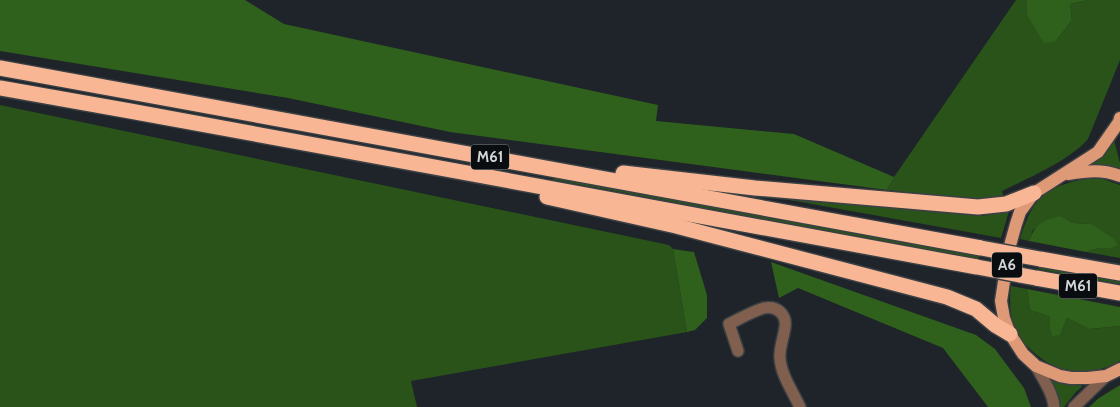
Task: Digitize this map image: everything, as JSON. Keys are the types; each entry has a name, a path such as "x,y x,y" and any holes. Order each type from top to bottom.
{"highway":[{"name":"M61","path":"0,68 1120,273"},
{"name":"M61","path":"0,88 1120,293"},
{"name":"M61","path":"488,157 754,188 978,207 1006,204 1034,193"},
{"name":"M61","path":"427,166 566,203 676,226 947,297 976,309 1010,334"}],"main road":[{"name":"A6","path":"1120,124 1098,152 1034,193 1020,212 1009,249 1001,301 1004,318 1010,334 1023,354 1036,366 1054,374 1072,378 1106,376 1120,369"},
{"name":"A6","path":"1063,175 1098,171 1120,176"}],"street":[{"path":"738,350 729,324 764,308 772,308 781,312 786,326 780,356 786,380 800,407"},
{"path":"1036,366 1049,391 1054,407"},
{"path":"1074,407 1106,376"}],"green space":[{"path":"0,0 245,0 284,24 658,105 656,121 794,134 894,177 887,190 450,132 288,98 0,51"},
{"path":"1016,0 1027,0 1027,15 1055,42 1072,20 1070,4 1089,0 1120,0 1120,60 1088,139 1059,162 1002,191 1004,199 990,201 887,190 894,177"},
{"path":"1027,0 1089,0 1070,4 1072,20 1055,42 1044,43 1027,15"},
{"path":"0,105 669,245 673,249 687,332 411,381 417,407 0,407"},
{"path":"1111,140 1114,140 1120,170 1093,165 1092,162"},
{"path":"550,179 566,179 979,255 978,259"},
{"path":"1085,179 1103,179 1120,185 1120,258 1086,252 1099,248 1111,248 1091,224 1073,223 1061,216 1033,230 1029,241 1020,239 1029,214 1041,197 1059,186"},
{"path":"740,191 982,216 1009,211 1001,238"},
{"path":"1061,216 1073,223 1091,224 1113,238 1118,245 1086,252 1029,241 1037,226 1049,219"},
{"path":"673,249 694,252 707,295 707,318 695,330 687,332"},
{"path":"771,262 976,335 995,349 1024,388 1031,407 988,407 943,348 798,288 779,298"},
{"path":"1040,266 1120,281 1120,284 1038,269"},
{"path":"1011,286 1027,289 1030,310 1050,317 1050,328 1060,335 1067,318 1091,329 1120,326 1120,361 1097,370 1085,372 1062,369 1041,358 1025,344 1016,332 1012,321"},
{"path":"1027,289 1120,307 1120,326 1090,329 1067,318 1060,335 1052,336 1050,317 1030,310"},
{"path":"1050,380 1068,385 1081,385 1082,387 1064,407 1060,407"},
{"path":"1120,385 1120,407 1089,407 1099,398"}]}
